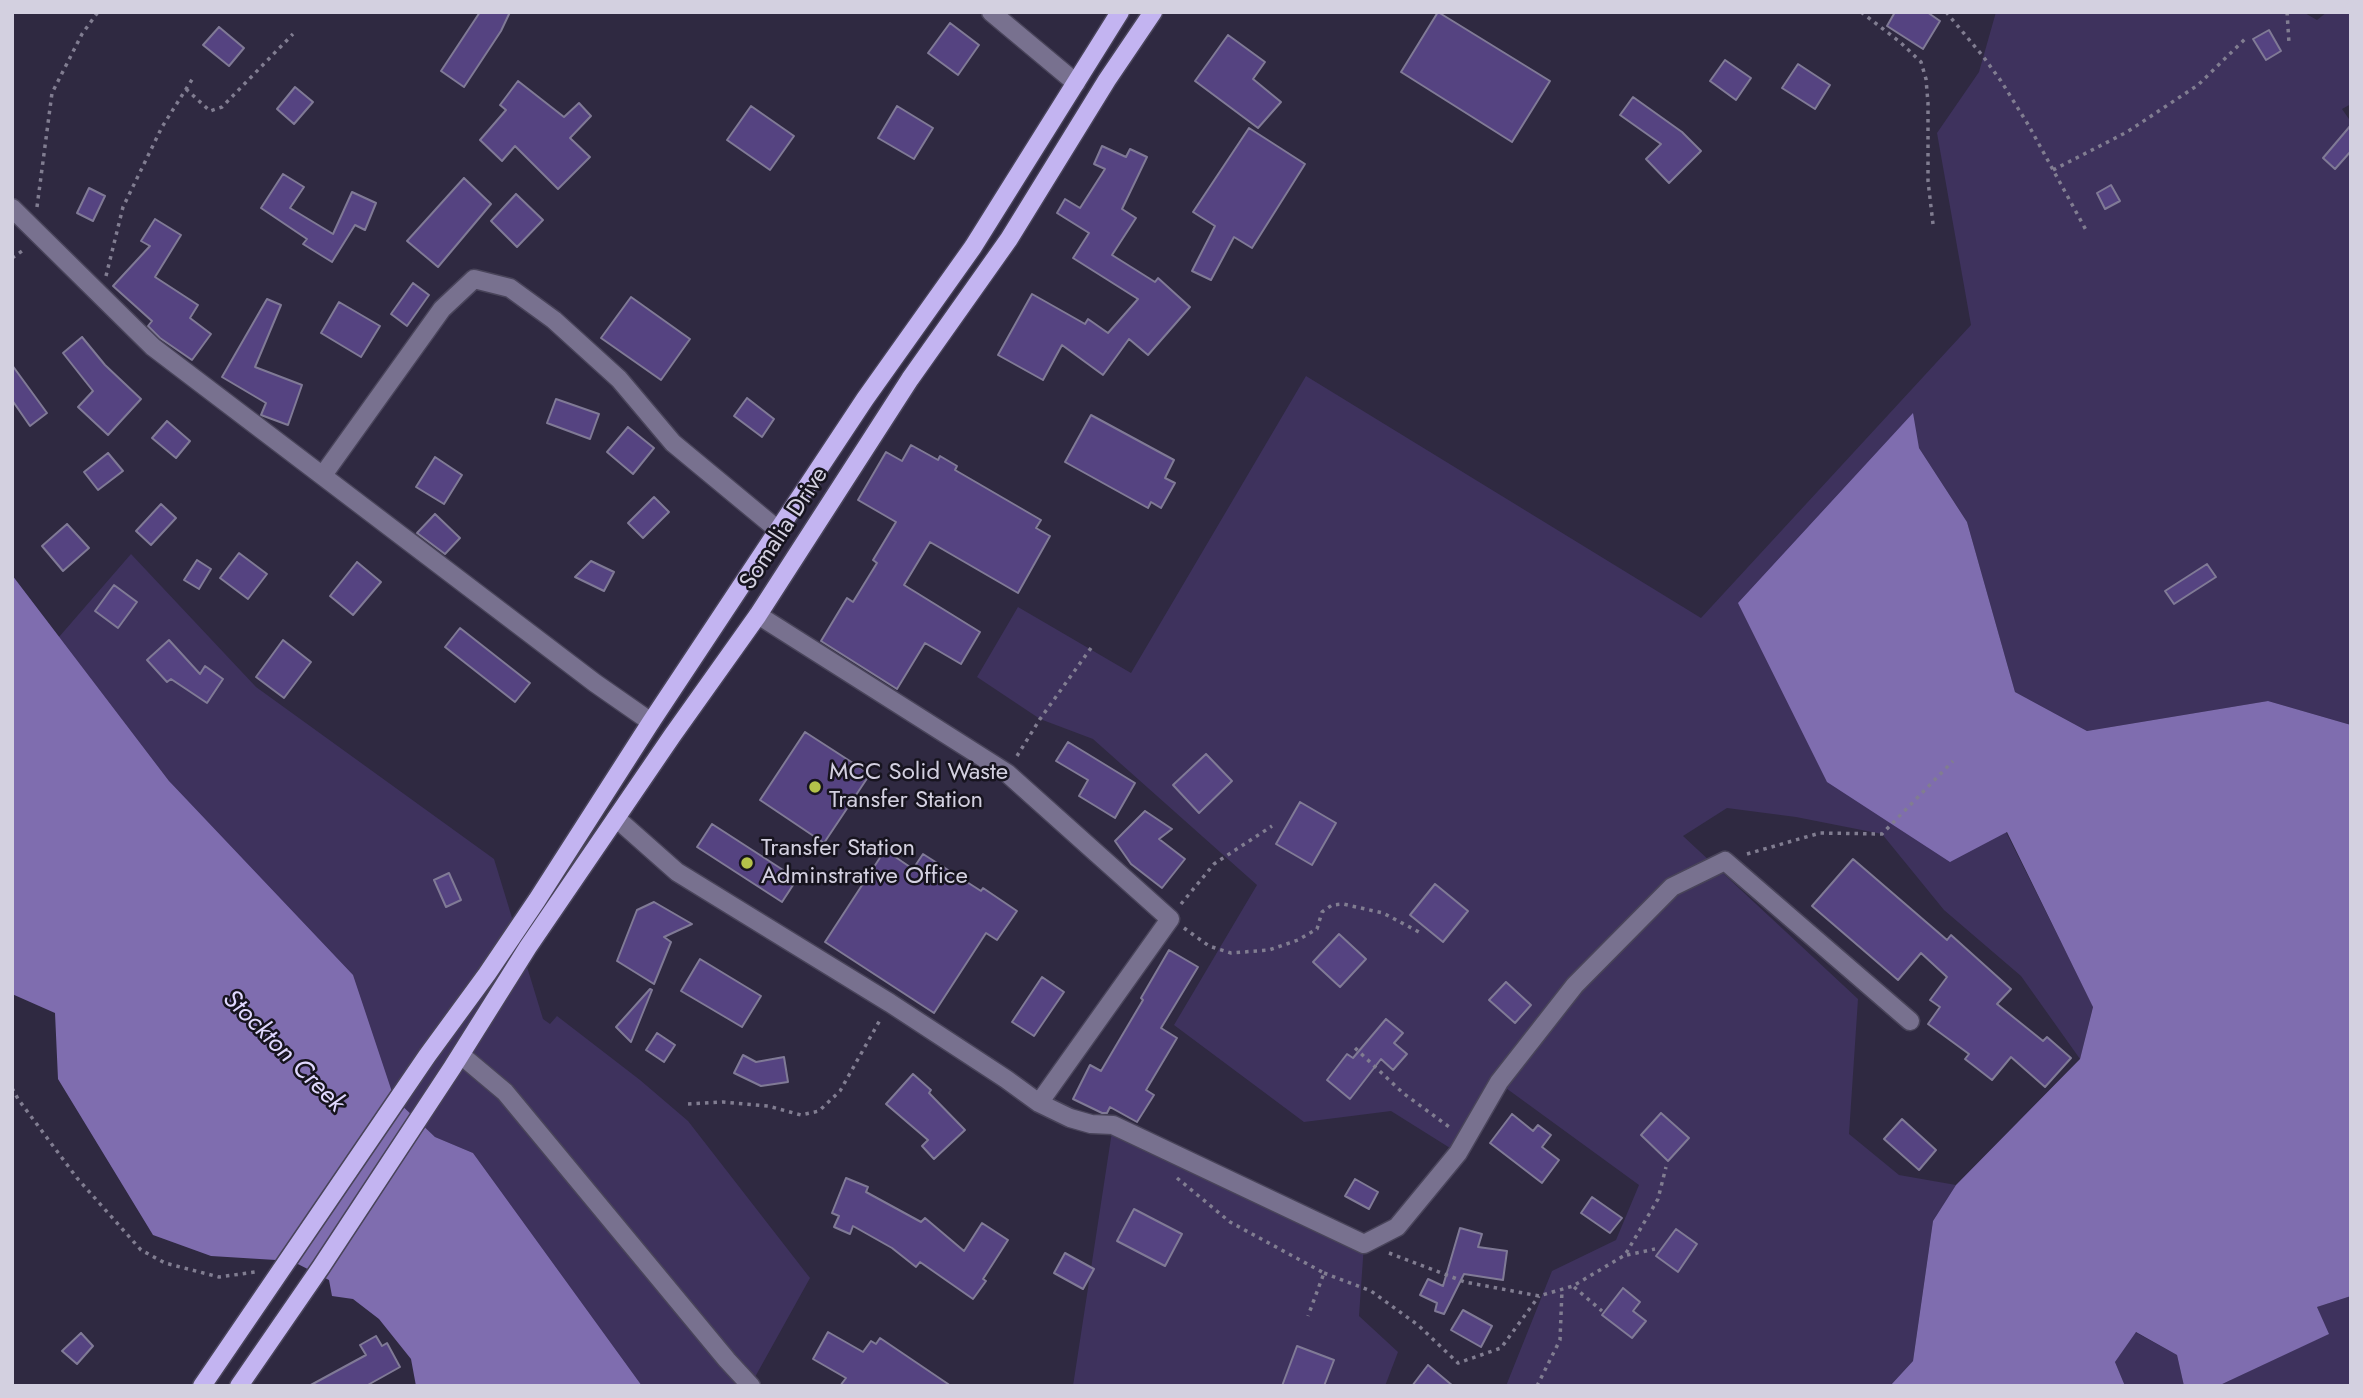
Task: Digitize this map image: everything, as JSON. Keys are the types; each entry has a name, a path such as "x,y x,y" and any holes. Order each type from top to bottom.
{"main road":[{"name":"Somalia Drive","path":"281,1269 523,922 651,722 865,399 972,247 1120,12"},
{"name":"Somalia Drive","path":"239,1386 456,1061 528,947 758,615 910,379 1009,239 1107,80 1153,12"},
{"path":"202,1386 281,1269"}],"street":[{"path":"991,12 1076,83"},
{"path":"12,208 153,347 594,683 651,722"},
{"path":"323,475 442,309 474,279 510,288 554,320 619,379 673,443 778,530"},
{"path":"758,615 1007,773 1170,919 1039,1103"},
{"path":"616,818 677,872 890,1003 1039,1103 1070,1118 1091,1124 1114,1125 1364,1244 1397,1227 1462,1146 1499,1082 1575,985 1672,887 1725,860 1910,1021"},
{"path":"456,1061 505,1092 751,1386"}],"path":[{"path":"43,236 35,222 52,93 82,34 97,12"},
{"path":"1861,12 1921,62 1928,103 1928,181 1933,225"},
{"path":"1946,12 2001,81 2086,230"},
{"path":"2287,12 2289,43"},
{"path":"186,89 211,111 222,107 293,34"},
{"path":"2053,170 2127,132 2198,85 2245,39"},
{"path":"101,295 123,207 157,136 193,78"},
{"path":"1007,773 1040,719 1091,648"},
{"path":"1725,860 1820,833 1882,834 1953,761"},
{"path":"1272,826 1214,864 1170,919 1209,946 1231,953 1269,950 1298,940 1317,929 1322,912 1332,905 1343,904 1382,913 1419,932"},
{"path":"688,1104 723,1102 768,1106 802,1115 819,1111 840,1091 890,1003"},
{"path":"1355,1048 1462,1146"},
{"path":"12,1088 77,1178 141,1250 165,1263 219,1277 281,1269"},
{"path":"1625,1255 1658,1199 1666,1167"},
{"path":"1177,1178 1230,1222 1324,1273 1371,1292 1418,1325 1458,1363 1501,1348 1539,1296"},
{"path":"1364,1244 1465,1282 1539,1296 1573,1286 1625,1255 1655,1249"},
{"path":"1308,1316 1324,1273"},
{"path":"1573,1286 1602,1311"},
{"path":"1537,1386 1560,1340 1562,1290"}],"shaded area":[{"path":"1996,12 2303,12 2317,20 2327,12 2351,12 2351,104 2342,109 2351,122 2351,725 2268,701 2087,731 2015,692 1967,522 1919,448 1739,603 2006,832 2093,1006 2080,1059 2021,976 1944,910 1882,834 1796,817 1727,808 1683,836 1858,999 1849,1134 1899,1175 1956,1185 1933,1221 1913,1361 1890,1386 1506,1386 1552,1271 1616,1240 1639,1185 1499,1083 1458,1153 1391,1111 1304,1122 1174,1025 1257,885 1093,739 1040,719 977,677 1018,607 1131,673 1306,376 1701,618 1971,325 1937,133 1979,72"},
{"path":"131,554 256,687 494,859 543,1019 550,1024 557,1016 688,1121 810,1278 750,1386 642,1386 473,1153 435,1137 394,1098 169,781 59,637"},
{"path":"1113,1125 1364,1244 1359,1316 1398,1352 1385,1386 1073,1386"},
{"path":"2351,1296 2351,1386 2218,1386 2328,1334 2317,1307"},
{"path":"2135,1332 2177,1355 2184,1386 2125,1386 2115,1362"}],"water":[{"path":"1913,413 1919,448 1967,522 2015,692 2087,731 2268,701 2351,725 2351,1296 2317,1307 2329,1334 2218,1386 2184,1386 2177,1355 2136,1332 2115,1362 2125,1386 1890,1386 1913,1361 1933,1221 1956,1185 2080,1059 2093,1007 2007,832 1950,862 1827,782 1738,603"},
{"name":"Stockton Creek","path":"12,575 169,781 353,975 394,1098 435,1137 473,1153 642,1386 416,1386 411,1359 379,1319 353,1299 332,1296 329,1280 292,1261 211,1256 153,1235 58,1079 55,1013 12,994"}],"building":[{"path":"480,12 510,12 501,31 464,87 441,71"},
{"path":"1438,12 1550,81 1512,142 1401,72"},
{"path":"1895,12 1927,12 1940,21 1923,49 1887,26"},
{"path":"950,23 979,45 958,75 928,53"},
{"path":"219,27 244,48 229,66 203,45"},
{"path":"2269,30 2281,51 2266,60 2253,39"},
{"path":"1228,35 1265,62 1253,79 1281,102 1258,128 1195,81"},
{"path":"1725,60 1751,78 1736,100 1710,81"},
{"path":"1798,64 1830,85 1815,109 1782,88"},
{"path":"518,81 564,117 579,103 591,116 570,138 590,157 558,189 515,146 502,161 480,140 506,110 500,105"},
{"path":"295,87 313,102 294,124 277,109"},
{"path":"1633,97 1682,132 1701,151 1669,183 1646,159 1661,144 1620,115"},
{"path":"751,106 794,136 770,170 727,140"},
{"path":"897,106 933,128 914,159 878,138"},
{"path":"2351,125 2351,151 2335,169 2323,158"},
{"path":"1249,128 1305,164 1252,248 1234,237 1211,280 1192,271 1215,226 1193,212"},
{"path":"1102,146 1126,157 1130,149 1147,157 1122,209 1136,218 1112,255 1155,282 1158,278 1190,307 1148,355 1129,339 1103,375 1062,345 1043,380 998,355 1032,294 1085,324 1088,319 1108,333 1138,299 1073,258 1089,233 1057,213 1065,199 1080,208 1105,169 1094,164"},
{"path":"283,174 304,187 290,208 333,234 352,192 376,203 365,230 355,225 332,262 303,244 307,239 261,208"},
{"path":"464,178 491,204 438,267 407,241"},
{"path":"2111,185 2120,201 2105,209 2097,193"},
{"path":"89,188 105,196 93,221 77,213"},
{"path":"516,194 543,220 517,247 491,221"},
{"path":"155,219 181,235 155,277 198,305 190,318 211,334 192,360 160,338 148,326 152,321 113,286 150,246 141,241"},
{"path":"413,283 429,295 407,326 391,314"},
{"path":"631,297 690,339 661,380 601,338"},
{"path":"267,299 281,305 255,367 302,385 288,425 261,415 266,403 222,377"},
{"path":"339,302 380,326 361,357 321,333"},
{"path":"82,337 105,365 141,399 108,435 78,407 93,391 63,353"},
{"path":"12,365 47,413 30,426 12,400"},
{"path":"747,398 774,419 762,437 734,416"},
{"path":"556,399 599,414 590,439 547,423"},
{"path":"1091,415 1174,460 1165,478 1175,483 1161,508 1151,502 1148,508 1065,462"},
{"path":"167,421 190,441 176,458 152,438"},
{"path":"628,427 654,448 633,474 607,452"},
{"path":"911,445 938,460 940,456 957,466 955,470 1041,520 1036,528 1050,536 1018,593 930,542 904,585 980,632 961,664 925,643 897,689 821,641 847,598 853,602 877,563 873,560 896,522 858,500 886,452 902,461"},
{"path":"108,453 123,471 98,490 84,472"},
{"path":"435,457 462,475 444,504 416,487"},
{"path":"654,497 669,512 643,538 628,523"},
{"path":"161,504 176,518 151,545 136,531"},
{"path":"435,514 460,538 445,554 417,533"},
{"path":"67,524 89,548 63,571 42,546"},
{"path":"239,553 267,574 248,599 220,578"},
{"path":"197,560 211,569 199,589 184,580"},
{"path":"591,561 614,572 604,591 575,577"},
{"path":"357,562 381,582 353,615 330,596"},
{"path":"2207,564 2216,577 2174,604 2165,591"},
{"path":"114,585 137,602 118,628 95,611"},
{"path":"460,628 530,683 515,702 445,647"},
{"path":"169,640 200,674 205,666 223,679 207,703 171,679 167,682 147,660"},
{"path":"283,640 311,662 284,698 256,677"},
{"name":"MCC Solid Waste Transfer Station","path":"805,732 870,774 824,843 760,800"},
{"path":"1068,742 1135,783 1115,818 1079,796 1088,780 1056,761"},
{"path":"1206,754 1232,781 1199,813 1173,785"},
{"path":"1300,802 1336,823 1312,865 1276,844"},
{"path":"1145,811 1172,829 1159,839 1185,859 1162,888 1131,864 1115,841"},
{"name":"Transfer Station Adminstrative Office","path":"712,824 797,879 782,902 697,847"},
{"path":"885,850 913,869 923,854 1017,911 997,940 986,933 934,1013 825,942"},
{"path":"1853,859 1947,940 1951,935 2011,989 1997,1004 2043,1041 2047,1037 2071,1058 2045,1087 2011,1057 1992,1080 1965,1059 1969,1054 1928,1024 1940,1007 1930,1000 1947,977 1921,953 1898,980 1812,906"},
{"path":"449,873 461,900 446,907 434,880"},
{"path":"1435,884 1468,911 1443,942 1410,915"},
{"path":"654,902 692,924 664,937 671,942 654,984 617,961 637,910"},
{"path":"1339,934 1366,959 1340,987 1313,962"},
{"path":"1169,950 1198,967 1161,1028 1177,1038 1146,1090 1154,1095 1137,1122 1110,1107 1107,1113 1102,1113 1073,1099 1090,1065 1101,1071"},
{"path":"700,959 761,996 742,1027 681,991"},
{"path":"1042,977 1064,992 1034,1036 1012,1022"},
{"path":"1506,982 1531,1005 1515,1023 1489,1000"},
{"path":"650,989 652,990 631,1042 616,1027"},
{"path":"1386,1019 1403,1033 1394,1043 1407,1054 1393,1070 1381,1059 1350,1099 1327,1080 1347,1054 1353,1058"},
{"path":"657,1033 675,1045 664,1062 646,1050"},
{"path":"743,1055 756,1062 784,1057 788,1082 761,1086 734,1073"},
{"path":"913,1074 931,1090 929,1093 965,1130 934,1159 922,1146 928,1140 886,1104"},
{"path":"1661,1113 1689,1138 1668,1161 1641,1135"},
{"path":"1512,1114 1533,1131 1538,1125 1551,1135 1542,1147 1559,1160 1542,1183 1490,1143"},
{"path":"1902,1119 1936,1150 1919,1170 1884,1139"},
{"path":"846,1178 868,1187 866,1192 921,1222 925,1218 964,1251 982,1223 1008,1240 973,1299 920,1262 916,1267 892,1248 853,1226 850,1234 834,1227 839,1216 832,1213"},
{"path":"1355,1179 1378,1192 1369,1209 1345,1196"},
{"path":"1592,1197 1622,1218 1610,1233 1581,1213"},
{"path":"1134,1209 1182,1234 1165,1266 1117,1241"},
{"path":"1460,1228 1482,1234 1478,1247 1507,1251 1503,1280 1464,1274 1444,1314 1435,1311 1437,1303 1420,1295 1428,1279 1443,1286"},
{"path":"1676,1229 1697,1244 1678,1272 1656,1256"},
{"path":"1065,1253 1094,1269 1083,1289 1054,1273"},
{"path":"1623,1288 1640,1302 1633,1311 1646,1321 1632,1338 1602,1315"},
{"path":"1463,1310 1492,1326 1481,1347 1451,1330"},
{"path":"828,1332 863,1352 871,1341 876,1344 880,1338 951,1386 840,1386 846,1378 813,1359"},
{"path":"81,1333 93,1346 77,1364 62,1351"},
{"path":"376,1336 382,1346 387,1343 400,1367 366,1386 309,1386 366,1355 360,1345"},
{"path":"1297,1346 1334,1360 1324,1386 1282,1386"},
{"path":"1428,1365 1453,1386 1412,1386"}],"place":[{"name":"MCC Solid Waste Transfer Station","path":"815,787"},
{"name":"Transfer Station Adminstrative Office","path":"747,863"}]}
